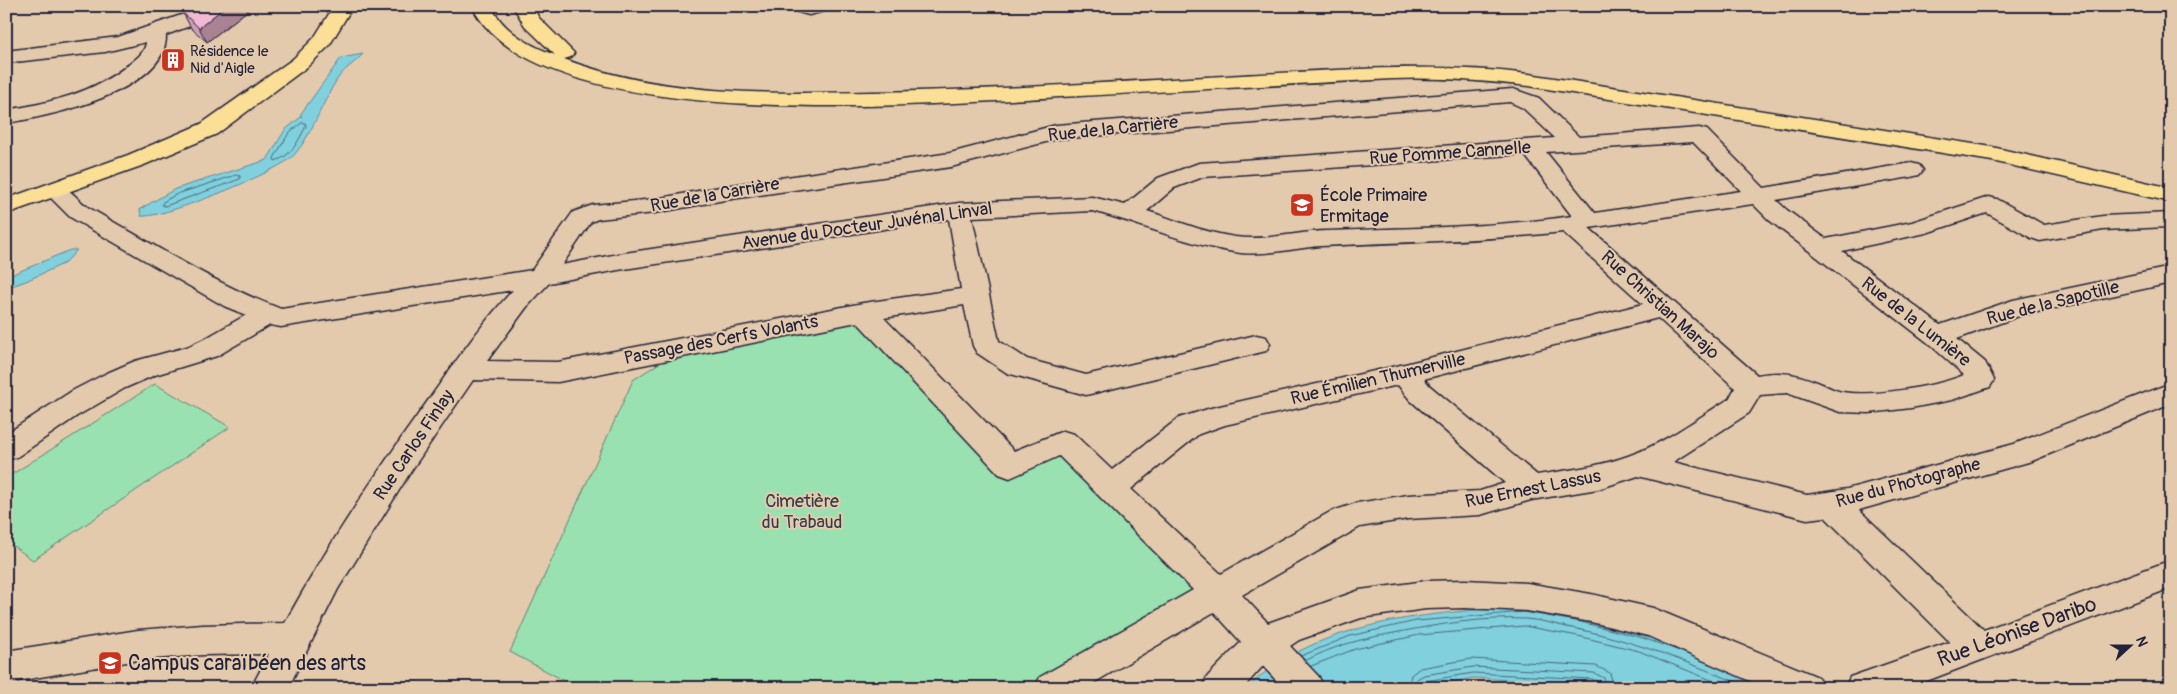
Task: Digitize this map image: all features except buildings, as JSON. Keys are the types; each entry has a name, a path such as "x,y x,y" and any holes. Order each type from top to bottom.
{"main road":[{"path":"6,207 136,160 209,129 300,63 322,42 344,6"},
{"path":"467,6 485,33 505,47 566,61 725,87 811,90 1055,81 1386,64 1448,63 1577,78 2003,144 2143,182 2171,195"},
{"path":"481,6 494,28 523,49 566,61 626,84 716,96 767,99 912,98 1438,72 1529,80 1905,139 2044,165 2171,185"},
{"path":"502,6 515,22 566,61"},
{"path":"522,6 532,22 566,61"},
{"path":"2143,182 2171,179"},
{"path":"2143,182 2170,215"}],"street":[{"path":"6,57 105,46 156,32 225,6"},
{"path":"798,6 809,8 822,6"},
{"path":"6,117 49,110 91,95 116,83 131,74 154,52 156,32"},
{"name":"Rue de la Carrière","path":"582,217 593,212 655,206 725,193 951,160 984,150 1065,131 1513,95 1530,102 1574,144"},
{"name":"Rue Pomme Cannelle","path":"1130,213 1166,183 1199,170 1698,135 1757,196"},
{"name":"Rue Christian Marajo","path":"1530,147 1580,222 1663,308 1751,386"},
{"name":"Avenue du Docteur Juvénal Linval","path":"54,190 79,212 225,295 268,314 282,318 472,289 752,241 960,210 1092,204 1130,213 1205,238 1236,245 1278,244 1318,239 1503,231 1580,222 1757,196 1911,170"},
{"name":"Rue de la Lumière","path":"1751,386 1782,382 1842,402 1872,402 1934,395 1968,387 1980,380 1975,369 1937,336 1820,248 1757,196"},
{"path":"1820,248 1917,228 1989,204 2040,233 2170,215"},
{"path":"960,210 975,295 987,346 1017,366 1086,385 1256,344"},
{"name":"Rue Carlos Finlay","path":"269,688 326,579 400,463 465,370 517,302 541,276 582,217"},
{"name":"Rue de la Sapotille","path":"1937,336 2013,309 2171,275"},
{"name":"Passage des Cerfs Volants","path":"465,370 558,372 863,312 975,295"},
{"name":"Rue Émilien Thumerville","path":"1111,488 1189,426 1221,415 1405,374 1663,308"},
{"path":"863,312 1010,466 1063,442 1218,593 1306,688"},
{"path":"6,449 104,386 131,372 186,357 207,349 268,314"},
{"path":"1405,374 1420,393 1532,488"},
{"name":"Rue Ernest Lassus","path":"1053,688 1341,521 1356,515 1408,507 1480,503 1532,488 1598,477 1638,465 1662,454 1739,406 1751,386"},
{"name":"Rue du Photographe","path":"1638,465 1807,507 1847,501 2021,453 2171,393"},
{"path":"1831,503 1979,647"},
{"name":"Rue Léonise Daribo","path":"1863,688 1979,647 2171,574"},
{"path":"1220,688 1272,650 1287,630 1360,604 1426,595 1465,594 1528,597 1591,608 1653,623 1805,688"},
{"path":"6,667 138,645 204,640 296,638"}],"green space":[{"name":"Cimetière du Trabaud","path":"864,320 1008,472 1060,449 1201,591 1033,688 555,688 567,682 510,652 633,380 667,358"},
{"path":"155,384 230,427 33,560 6,541 6,478"}],"water":[{"path":"363,54 338,78 307,137 295,154 286,162 246,182 196,202 153,215 141,216 140,209 175,189 267,160 285,130 302,116 300,115 341,58"},
{"path":"70,250 77,250 65,263 6,288 6,277"},
{"path":"1525,607 1644,633 1778,688 1602,688 1592,684 1473,678 1420,688 1247,688 1275,665 1307,647 1341,634 1415,617 1453,612"}],"place":[{"name":"Résidence le Nid d'Aigle","path":"173,60"},
{"name":"École Primaire Ermitage","path":"1302,205"},
{"name":"Campus caraïbéen des arts","path":"110,663"}]}
